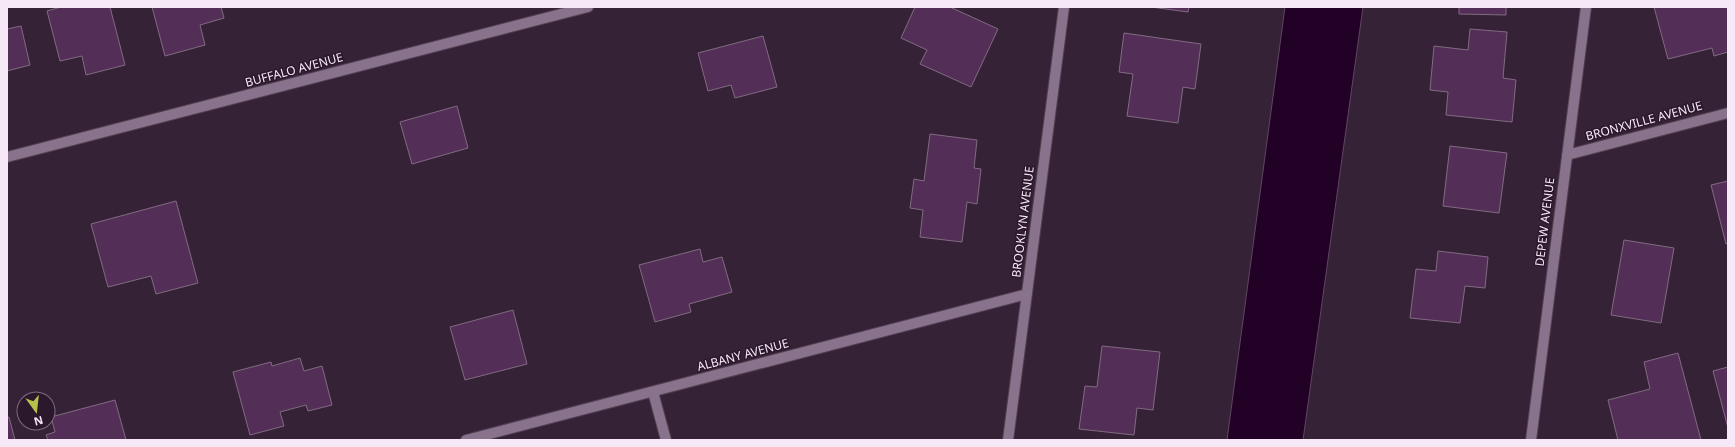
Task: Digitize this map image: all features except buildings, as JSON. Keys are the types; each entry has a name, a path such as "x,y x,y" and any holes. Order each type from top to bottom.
{"street":[{"name":"BUFFALO AVENUE","path":"7,157 588,7"},
{"name":"BROOKLYN AVENUE","path":"1008,440 1064,7"},
{"name":"DEPEW AVENUE","path":"1531,440 1586,7"},
{"name":"BRONXVILLE AVENUE","path":"1567,154 1728,113"},
{"name":"ALBANY AVENUE","path":"466,440 1027,294"},
{"path":"653,392 666,440"}],"shaded area":[{"path":"1285,7 1363,7 1303,440 1227,440"}]}
